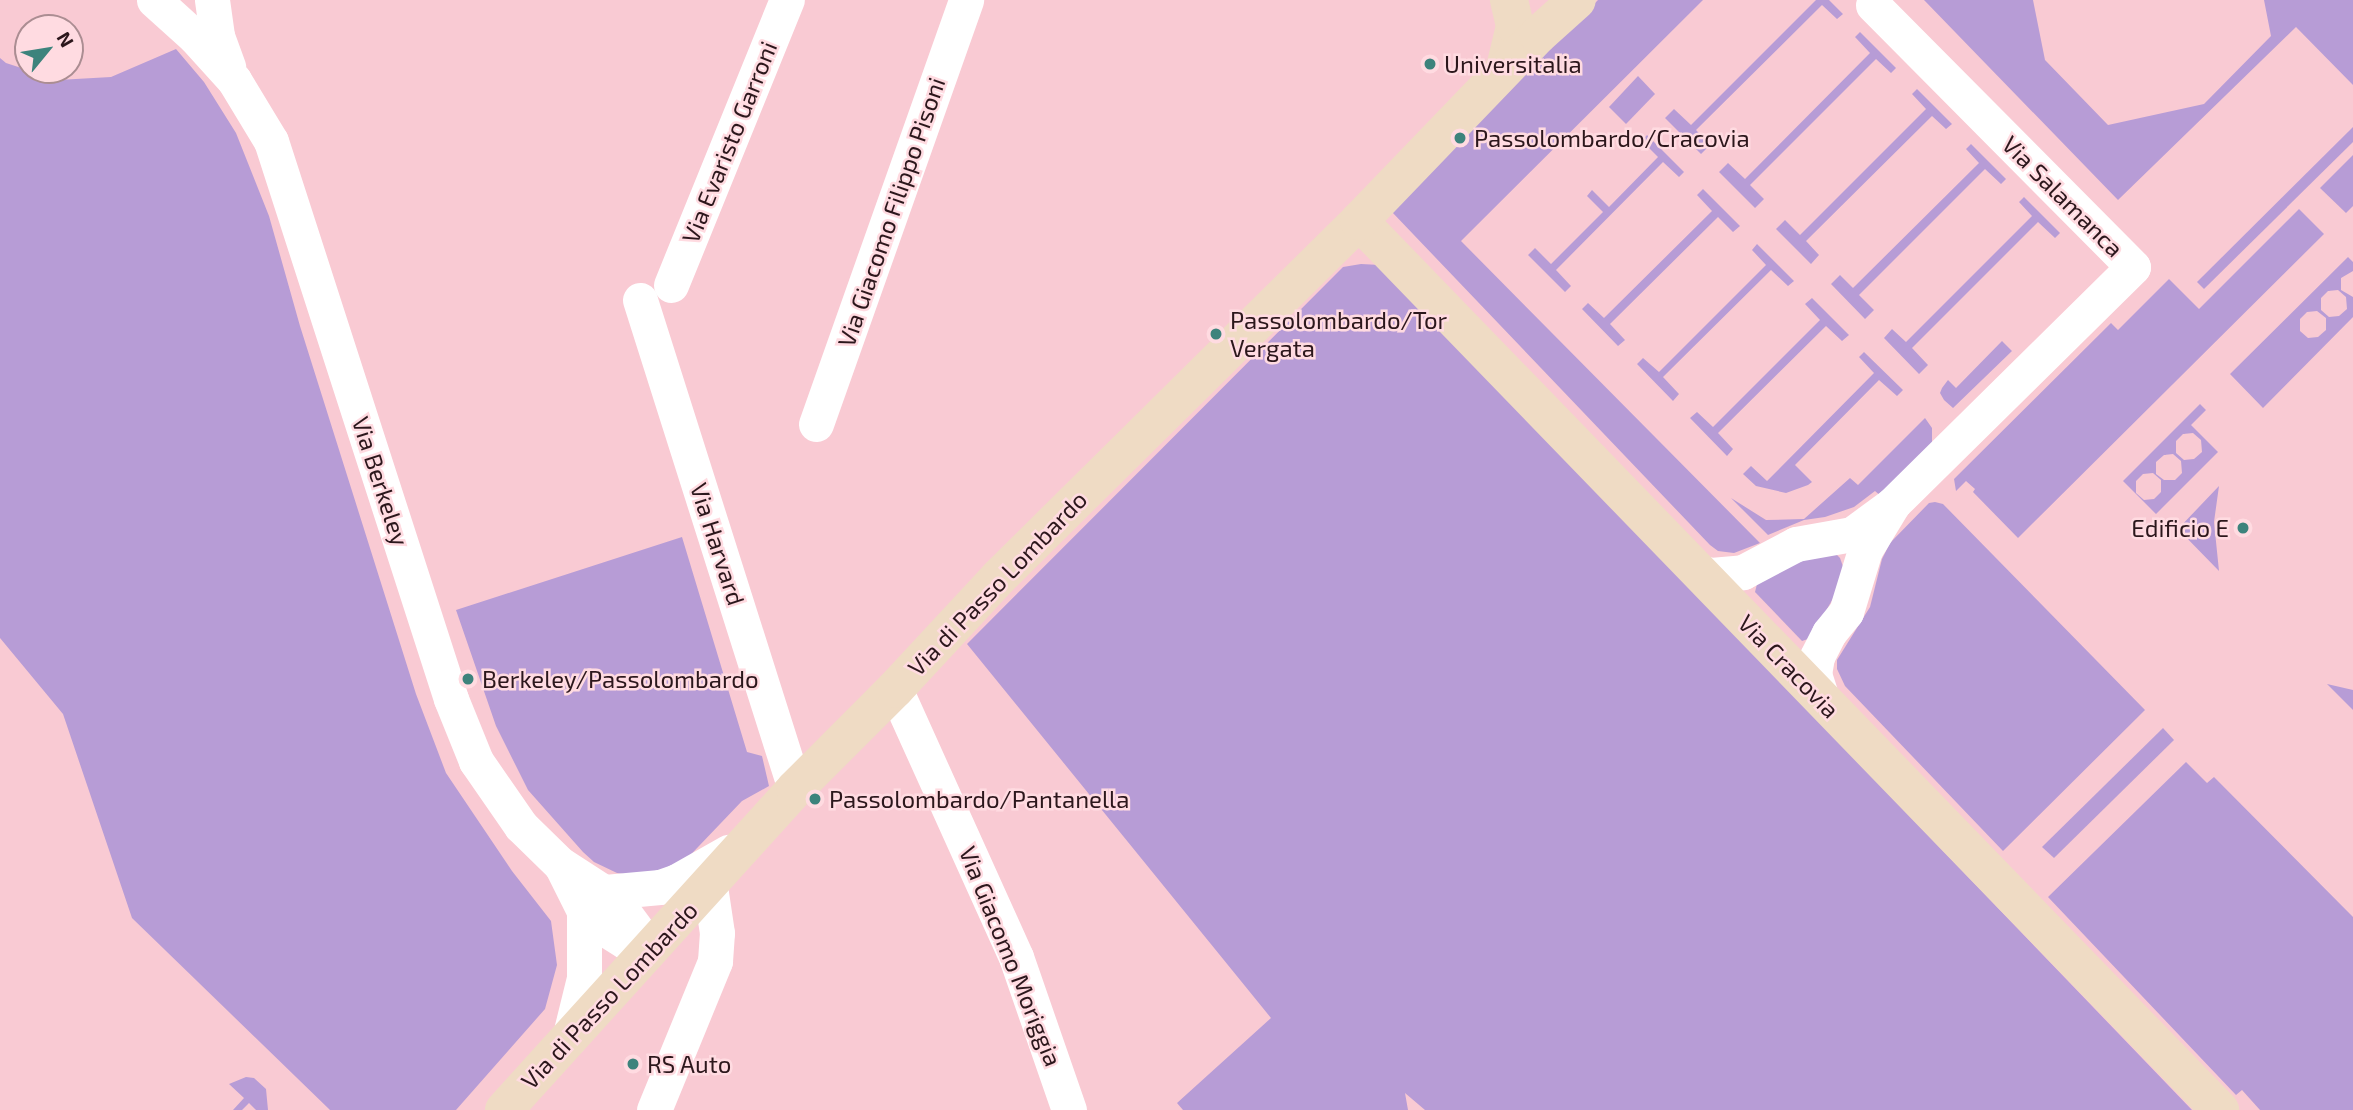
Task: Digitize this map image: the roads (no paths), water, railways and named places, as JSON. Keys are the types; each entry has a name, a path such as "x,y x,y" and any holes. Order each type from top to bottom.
{"street":[{"name":"Via Berkeley","path":"154,0 179,21 234,80 263,126 283,173 462,731 483,772 506,807 594,901 625,912 650,948"},
{"name":"Via Berkeley","path":"212,0 217,36 234,80"},
{"name":"Via Evaristo Garroni","path":"671,285 787,0"},
{"name":"Via Giacomo Filippo Pisoni","path":"816,424 966,0"},
{"path":"1505,68 1515,26 1509,0"},
{"name":"Via di Passo Lombardo","path":"503,1110 710,886 795,789 895,689 999,577 1359,221 1505,68 1577,0"},
{"name":"Via Salamanca","path":"1699,572 1737,574 1796,544 1852,534 1893,504 2133,267 1873,5"},
{"name":"Via Cracovia","path":"1359,221 2220,1110"},
{"name":"Via Harvard","path":"640,300 795,789"},
{"name":"Via Salamanca","path":"1823,701 1814,674 1817,657 1829,634 1846,612 1865,550 1893,504"},
{"name":"Via Salamanca","path":"1758,633 1742,608 1746,585 1768,559"},
{"path":"1758,633 1785,651 1816,644 1829,634"},
{"name":"Via Giacomo Moriggia","path":"895,689 1016,957 1069,1110"},
{"path":"569,1039 584,978 594,901 677,881 748,840"},
{"path":"654,1110 715,961 717,933 710,886"}],"place":[{"name":"Universitalia","path":"1430,64"},
{"name":"Passolombardo/Cracovia","path":"1460,138"},
{"name":"Passolombardo/Tor Vergata","path":"1216,334"},
{"name":"Edificio E","path":"2243,528"},
{"name":"Berkeley/Passolombardo","path":"468,679"},
{"name":"Passolombardo/Pantanella","path":"815,799"},
{"name":"RS Auto","path":"633,1064"}]}
